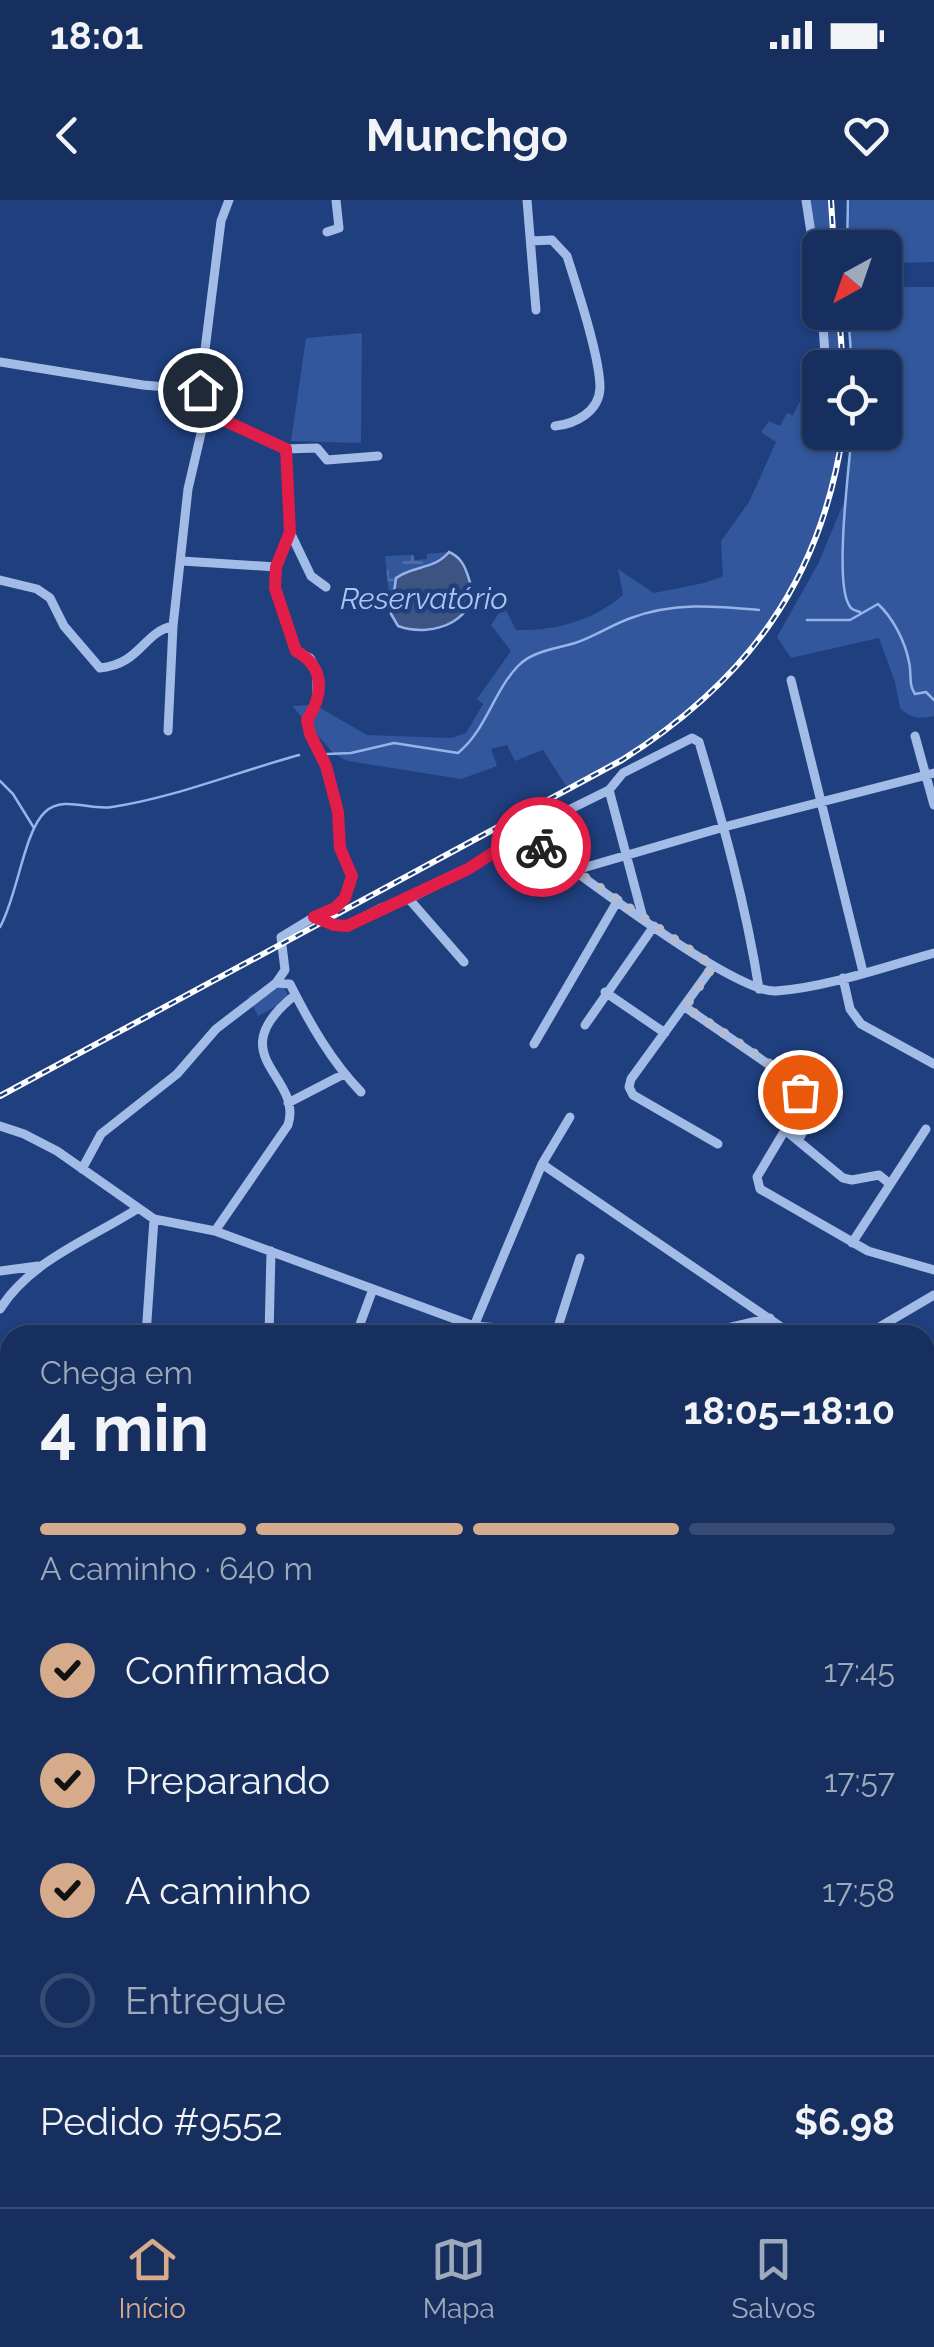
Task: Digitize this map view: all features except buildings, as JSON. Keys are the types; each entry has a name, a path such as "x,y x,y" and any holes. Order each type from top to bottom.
{"street":[{"path":"168,732 173,626 188,489 206,412 200,390 220,221 228,200"},
{"path":"326,232 339,228 336,200"},
{"path":"526,200 536,310"},
{"path":"806,200 811,230"},
{"path":"531,241 552,240 568,256 600,389 588,413 576,422 556,426"},
{"path":"0,362 200,390"},
{"path":"206,412 286,449 317,448 327,460 378,456"},
{"path":"286,449 290,532 310,576 326,586"},
{"path":"82,1170 101,1134 177,1074 216,1029 276,982 285,970 282,937 335,908 345,898 352,876 340,848 338,812 326,766 307,720 317,701 317,671 310,658 296,651 277,599 276,567 290,532"},
{"path":"182,561 276,567"},
{"path":"0,580 38,589 50,598 64,626 100,668 136,655 154,633 173,626"},
{"path":"792,680 864,972"},
{"path":"916,736 931,774 934,805"},
{"path":"314,917 347,926 408,898 609,790 623,774 692,738 700,742 724,827 759,989"},
{"path":"576,870 931,774"},
{"path":"609,790 643,919"},
{"path":"522,834 713,966 759,989 775,992 844,978 934,953"},
{"path":"408,898 464,962"},
{"path":"534,1044 618,900"},
{"path":"585,1024 654,926"},
{"path":"713,966 629,1087 633,1095 718,1144"},
{"path":"844,978 850,1009 862,1024 934,1064"},
{"path":"276,982 290,984 310,1024 361,1092"},
{"path":"605,992 665,1033"},
{"path":"214,1231 288,1125 288,1103 262,1046 264,1028 275,1011 295,995"},
{"path":"685,1007 798,1084 810,1112 798,1139"},
{"path":"288,1103 344,1074"},
{"path":"800,1092 785,1130 756,1177 756,1184 852,1243 934,1270"},
{"path":"474,1325 542,1164 570,1117"},
{"path":"0,1126 24,1134 154,1219 214,1231 471,1325"},
{"path":"852,1243 926,1129"},
{"path":"785,1130 844,1178 879,1175 890,1184"},
{"path":"542,1164 779,1325"},
{"path":"0,1309 21,1281 41,1266 137,1210"},
{"path":"147,1325 154,1219"},
{"path":"269,1325 271,1251"},
{"path":"559,1325 580,1258"},
{"path":"0,1272 41,1266"},
{"path":"360,1325 373,1290"},
{"path":"883,1325 934,1295"},
{"path":"740,1325 770,1318"}],"green space":[{"path":"806,200 831,200 833,230 811,230"},
{"path":"850,200 934,200 934,262 902,263 902,230 848,230"},
{"path":"902,287 934,287 934,716 920,718 900,708 879,638 791,658 777,637 818,564 847,495 851,450 902,450 902,350 851,350 849,330 902,330"},
{"path":"823,330 840,330 842,350 824,350"},
{"path":"362,333 361,443 291,441 306,338"},
{"path":"802,397 802,450 840,450 830,497 811,553 786,603 754,648 717,688 624,758 568,789 543,750 515,761 507,745 491,749 497,766 461,779 348,761 334,754 292,706 315,705 367,735 451,738 466,733 483,704 477,699 511,651 491,625 504,606 516,630 545,629 586,618 623,595 618,569 654,593 723,576 721,541 749,502 776,442 761,432 769,421 780,426 787,413 793,415"},
{"path":"449,552 437,562 396,577 391,614 385,556 413,555 415,560 427,559 427,554"},
{"path":"280,981 290,999 258,1016 248,996"}],"water":[{"name":"Reservatório","path":"449,552 463,564 468,576 471,591 463,614 426,630 398,626 391,614 396,578 437,562"}],"waterway":[{"path":"847,230 848,200"},
{"path":"849,330 851,350"},
{"path":"850,450 844,521 844,589 852,609 860,612"},
{"path":"807,620 850,620 878,604 901,638 915,694 926,692 934,700"},
{"path":"327,754 394,743 458,753 476,733 509,676 530,657 663,609 759,610"},
{"path":"0,927 32,834 52,807 69,804 104,808 136,803 299,755"},
{"path":"0,781 34,828"}],"railway":[{"path":"831,200 833,230"},
{"path":"840,330 842,350"},
{"path":"0,1096 622,760 666,729 741,661 771,622 817,535 839,450"}],"way so far":[{"path":"541,847 713,966 685,1007 789,1077 798,1084 800,1092"}],"route":[{"path":"200,390 206,412 286,449 290,532 276,567 275,588 296,651 310,658 317,671 317,701 307,720 326,766 338,812 340,848 352,876 345,898 335,908 314,917 347,926 468,869 522,834 541,847"}]}
